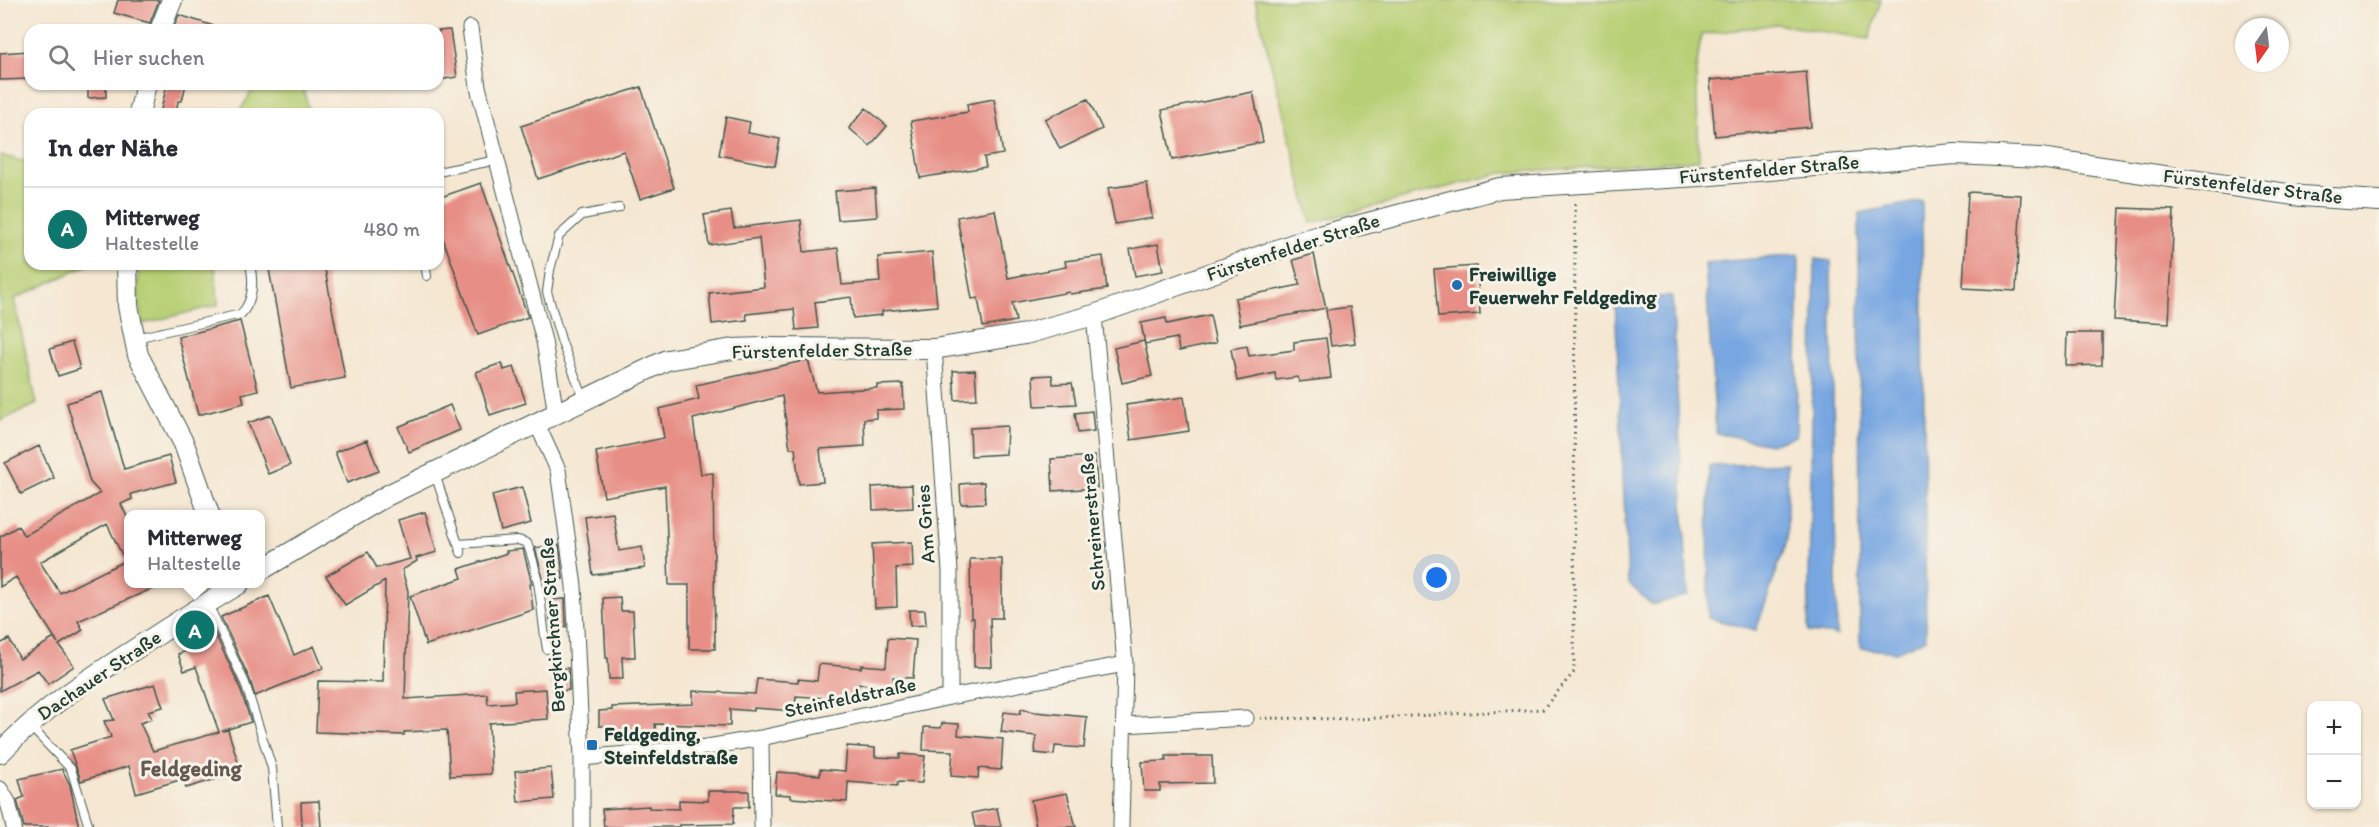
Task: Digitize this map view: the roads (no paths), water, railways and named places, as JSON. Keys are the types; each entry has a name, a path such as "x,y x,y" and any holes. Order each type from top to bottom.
{"street":[{"path":"162,24 172,0"},
{"path":"470,28 478,87 544,341 556,414"},
{"path":"140,108 145,90"},
{"name":"Fürstenfelder Straße","path":"265,568 388,495 667,360 733,349 934,349 1025,334 1094,315 1308,239 1500,188 1575,194 1699,176 1955,154 2040,158 2301,196 2379,201"},
{"path":"128,270 128,306 138,355 184,444 208,510"},
{"name":"Schreinerstraße","path":"1094,315 1125,664 1121,827"},
{"name":"Am Gries","path":"934,349 950,571 950,697"},
{"name":"Bergkirchner Straße","path":"537,424 558,470 574,586 582,758 582,827"},
{"name":"Dachauer Straße","path":"0,753 28,724 106,666 230,588"},
{"name":"Steinfeldstraße","path":"582,758 707,747 761,738 950,697 1125,664"},
{"path":"1124,725 1246,718"},
{"path":"761,738 762,827"},
{"path":"0,789 8,802 14,827"}],"lane":[{"path":"444,171 497,160"},
{"path":"584,400 562,344 548,292 550,270 559,236 582,215 619,208"},
{"path":"135,339 228,319 241,314 248,307 251,298 251,270"},
{"path":"426,270 427,276"},
{"path":"435,472 461,553"},
{"path":"458,544 518,540 527,543 541,588 546,649"},
{"path":"208,602 245,683 272,768 277,827"},
{"path":"28,724 70,769 89,827"}],"water":[{"path":"1922,201 1926,639 1896,652 1860,648 1859,213"},
{"path":"1799,255 1796,436 1770,444 1716,433 1705,263"},
{"path":"1815,259 1831,261 1837,635 1808,632"},
{"path":"1672,296 1688,595 1652,605 1628,583 1615,300"},
{"path":"1787,463 1787,541 1756,630 1708,618 1709,466"}],"place":[{"name":"Freiwillige Feuerwehr Feldgeding","path":"1457,285"},
{"name":"Mitterweg","path":"195,630"},
{"name":"Feldgeding, Steinfeldstraße","path":"592,745"}],"district":[{"name":"Feldgeding","path":"191,768"}]}
